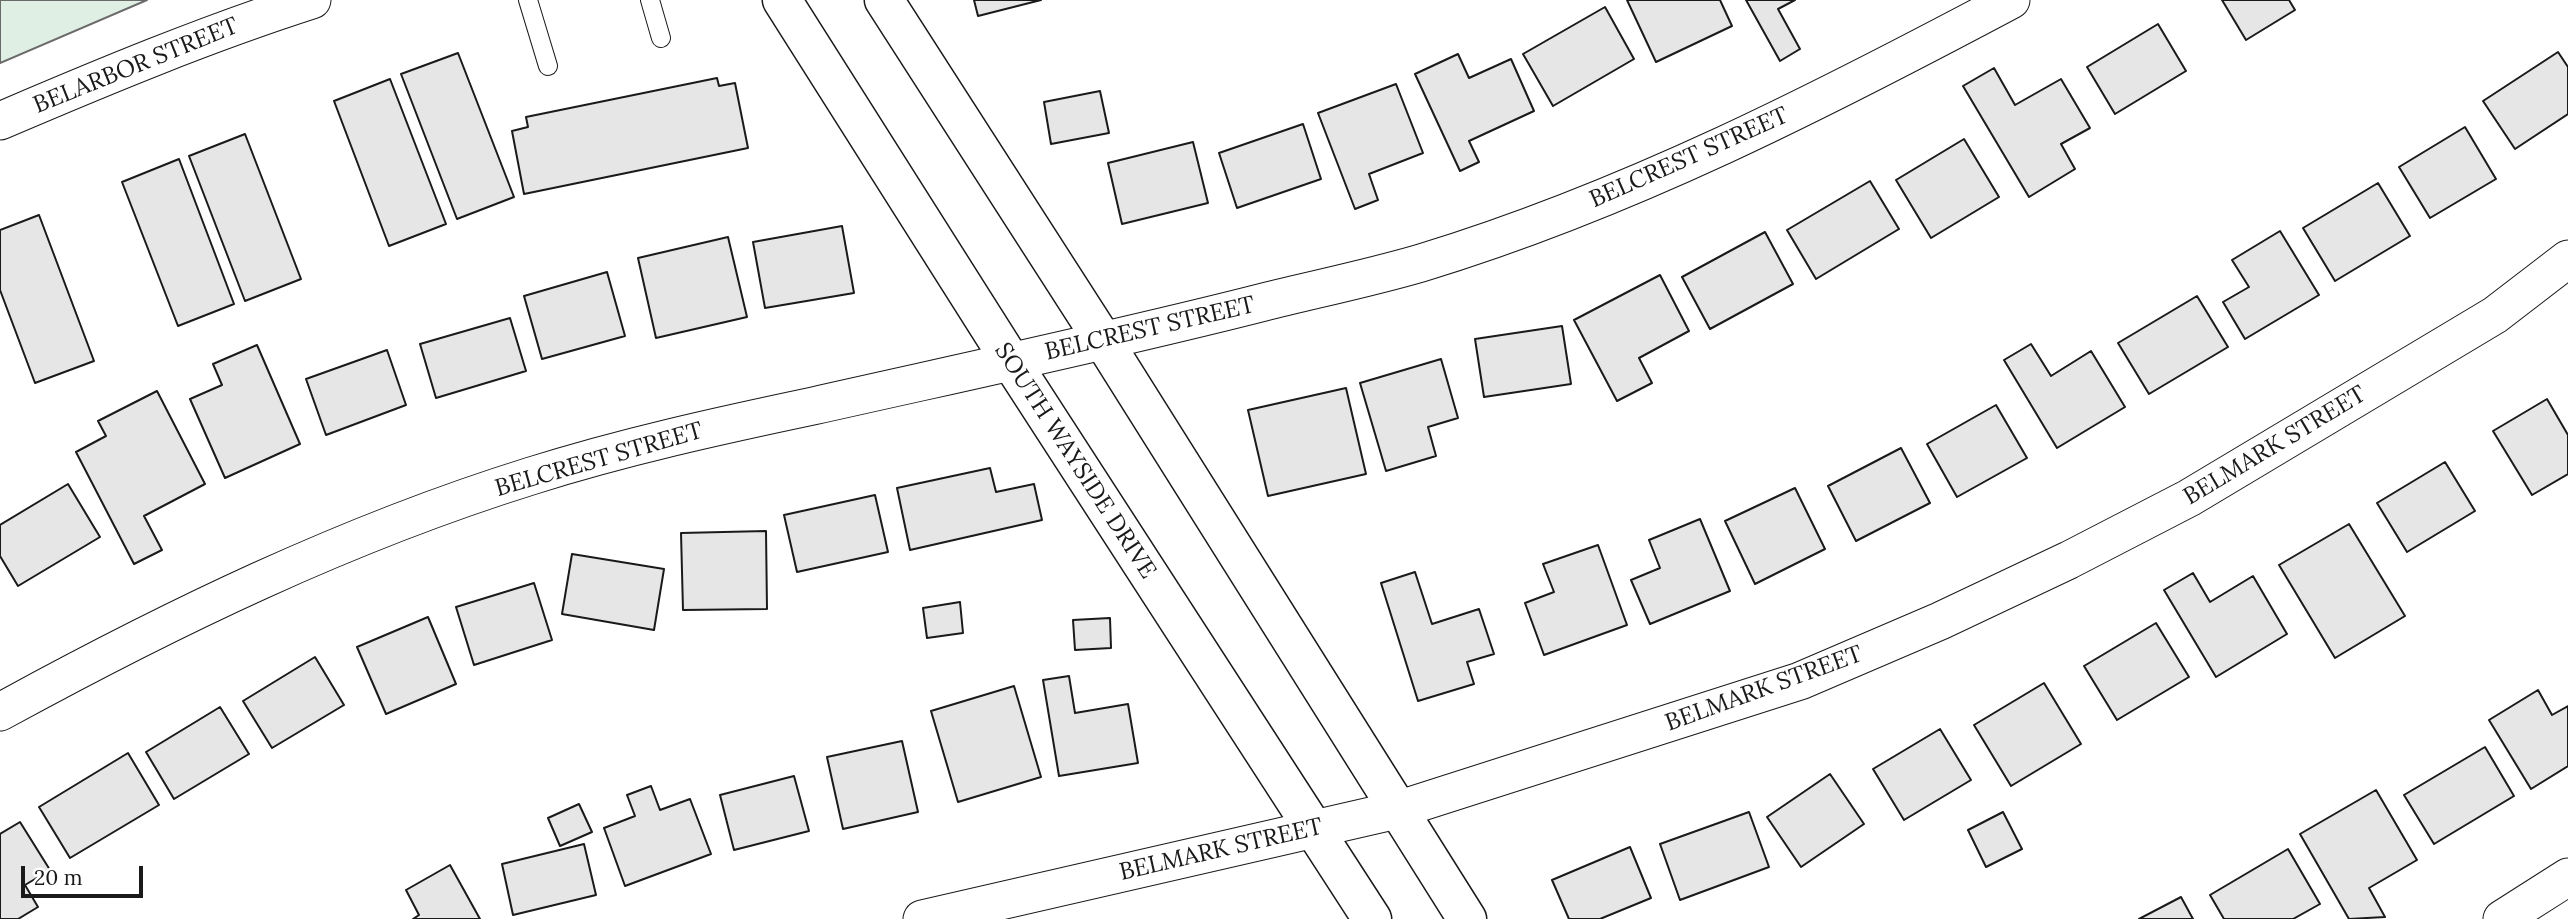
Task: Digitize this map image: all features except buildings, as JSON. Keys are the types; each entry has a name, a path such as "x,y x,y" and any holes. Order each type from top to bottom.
{"street":[{"name":"BELARBOR STREET","path":"0,121 246,21 312,0"},
{"name":"SOUTH WAYSIDE DRIVE","path":"782,0 1010,360 1372,919"},
{"path":"884,0 1104,342 1467,919"},
{"name":"BELCREST STREET","path":"0,712 117,648 230,593 371,532 530,476 680,435 1010,360 1104,342 1418,264 1537,225 1720,147 1854,83 2011,0"},
{"name":"BELMARK STREET","path":"922,919 1397,810 1800,681 1940,621 2069,561 2189,498 2495,315 2568,260"},
{"path":"2502,919 2568,877"}],"lane":[{"path":"528,0 548,66"},
{"path":"650,0 661,38"}],"green space":[{"path":"0,0 147,0 0,63"}]}
